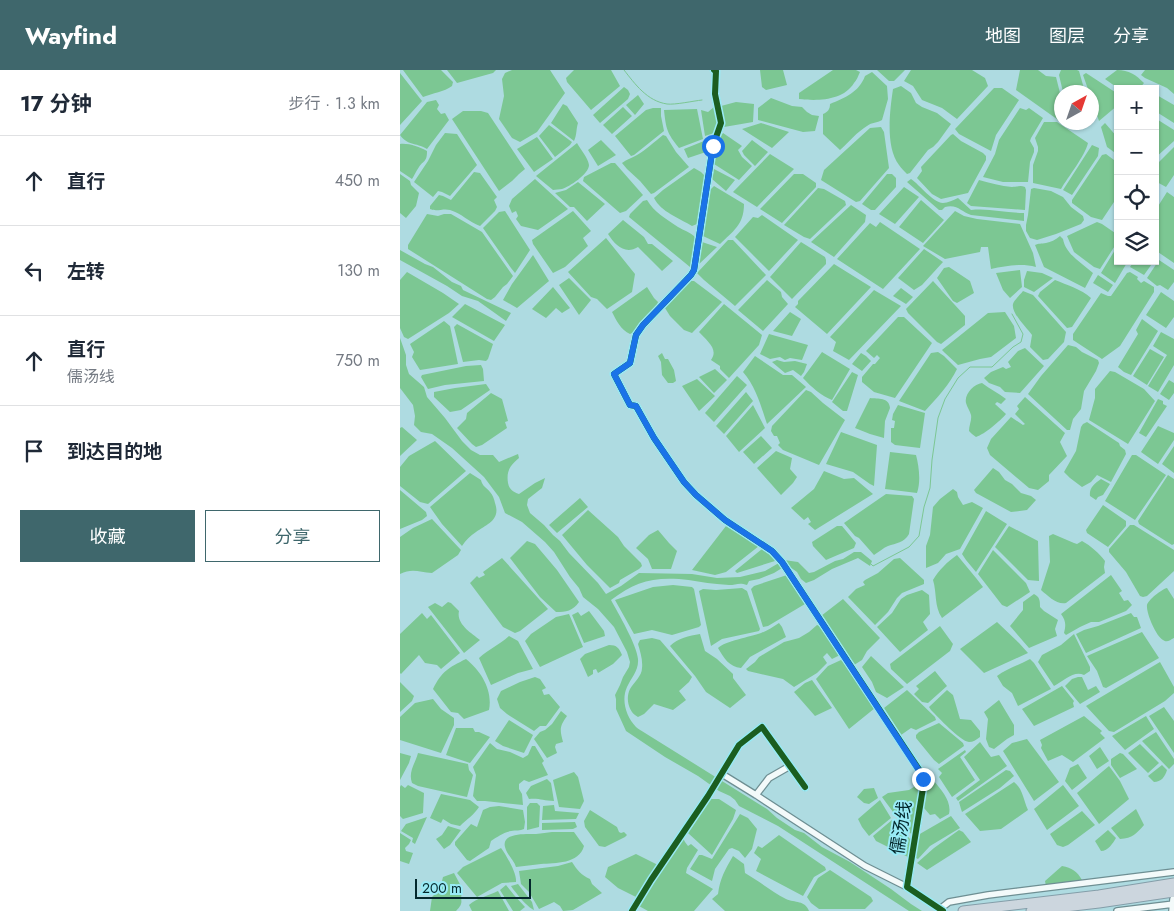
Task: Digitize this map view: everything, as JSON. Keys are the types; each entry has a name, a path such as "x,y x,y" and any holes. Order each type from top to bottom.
{"highway":[{"path":"964,911 1099,895 1173,882"},
{"path":"1031,911 1099,903 1174,900"}],"street":[{"name":"儒汤线","path":"714,70 716,71 715,94 721,123 713,146 694,270 643,325 636,335 630,363 614,374 630,405 636,406 654,438 684,482 725,520 772,551 782,562 920,772 923,779 923,788 907,888"},
{"path":"632,911 740,745 762,728 806,788"},
{"path":"756,795 769,778 790,766"},
{"path":"722,774 866,866 907,888 942,910 949,902 988,895 1173,872 1173,882"},
{"path":"1117,911 1174,900 1172,911"}],"shaded area":[{"path":"403,70 441,70 453,82 452,86 423,97"},
{"path":"447,70 496,70 493,73 457,83"},
{"path":"512,70 550,70 565,93 537,132 520,142 512,138 499,119 504,96 502,79 505,73"},
{"path":"574,70 611,70 620,86 591,110 567,82 566,78"},
{"path":"760,70 783,70 787,85 766,90 762,87"},
{"path":"833,70 856,70 860,72 856,81 849,89 837,96 821,100 799,99 799,93"},
{"path":"877,70 905,70 894,81 889,81"},
{"path":"911,70 972,70 985,78 988,86 957,119 942,108 922,100 913,86 904,81"},
{"path":"1020,70 1038,70 1046,76 1056,77 1058,85 1054,85 1054,117 1016,90"},
{"path":"1061,70 1077,70 1083,85 1061,85 1059,75"},
{"path":"1117,70 1132,74 1144,83 1142,85 1114,85 1105,79"},
{"path":"1145,70 1174,70 1174,94 1167,88 1141,75"},
{"path":"872,72 887,86 888,99 882,120 863,128 840,150 823,134 823,114 828,110 830,104 851,94 865,76"},
{"path":"400,73 422,101 400,125"},
{"path":"1086,73 1114,91 1114,108 1099,121 1099,85 1087,85 1083,75"},
{"path":"901,86 911,93 916,103 937,113 951,124 938,142 928,150 910,173 907,174 895,157 890,139 893,89"},
{"path":"624,87 630,94 628,99 600,123 593,115"},
{"path":"994,88 1002,88 1019,100 996,135 991,151 959,134 955,129"},
{"path":"638,95 644,104 635,115 626,105"},
{"path":"1159,96 1174,105 1174,123 1159,114"},
{"path":"771,98 792,106 802,107 812,115 819,116 815,131 803,132 758,120 758,108"},
{"path":"436,100 439,105 437,109 441,114 445,113 449,120 427,149 406,141 400,135 427,102"},
{"path":"736,102 754,104 753,122 724,127 721,106"},
{"path":"563,104 567,106 578,123 574,141 551,123"},
{"path":"623,107 632,116 612,134 603,125"},
{"path":"714,107 718,119 714,133 705,136 701,110 708,112"},
{"path":"661,108 664,131 631,156 615,136 646,110"},
{"path":"1020,108 1026,110 1029,108 1043,118 1030,141 1034,152 1030,162 1028,182 1003,182 983,177 995,154 999,140"},
{"path":"697,109 703,139 679,148 668,131 664,110"},
{"path":"463,111 488,113 525,169 499,191 452,119"},
{"path":"1159,121 1174,130 1174,141 1159,154"},
{"path":"1044,122 1054,122 1054,130 1069,130 1088,143 1080,160 1061,189 1033,183 1033,165 1038,151 1035,138"},
{"path":"761,123 789,132 772,148 742,129"},
{"path":"1105,123 1114,133 1114,152 1107,147 1101,127"},
{"path":"549,125 572,142 555,157 539,136"},
{"path":"881,127 884,132 889,168 860,201 856,202 821,180 824,170 870,128"},
{"path":"445,133 457,134 477,165 450,196 438,191 433,197 414,182"},
{"path":"723,133 742,146 738,150 742,157 752,166 739,180 714,164 719,139"},
{"path":"953,134 961,141 983,153 986,156 986,160 968,193 941,199 932,194 917,178 922,171 921,167"},
{"path":"663,135 666,136 676,152 689,167 651,194 622,163 640,153"},
{"path":"537,137 553,159 534,172 517,149"},
{"path":"709,139 709,151 688,158 684,149"},
{"path":"601,140 616,155 598,166 588,150"},
{"path":"752,140 768,152 755,166 742,151"},
{"path":"577,143 587,160 588,169 578,180 569,186 553,190 536,176"},
{"path":"400,144 410,145 427,151 426,159 412,179 400,171"},
{"path":"1092,145 1099,148 1098,156 1072,195 1063,190"},
{"path":"1174,147 1174,175 1166,187 1159,183 1159,162"},
{"path":"770,154 794,169 757,207 733,192"},
{"path":"1106,154 1114,160 1114,202 1102,220 1091,217 1072,203 1072,200 1102,155"},
{"path":"611,163 615,163 643,195 626,211 620,213 583,181 584,177"},
{"path":"694,168 706,177 697,224 692,226 666,211 654,198"},
{"path":"714,169 735,180 726,191 712,179"},
{"path":"474,172 480,173 497,197 494,200 497,207 495,211 480,226 450,210 430,209 430,206 439,195 451,200"},
{"path":"400,174 410,181 411,185 419,193 416,206 406,218 400,213"},
{"path":"794,174 803,174 816,183 816,187 782,223 760,209"},
{"path":"887,174 892,174 896,178 896,187 875,210 871,210 862,204"},
{"path":"535,179 568,209 538,230 521,226 516,219 518,216 516,211 512,213 509,206 512,199"},
{"path":"911,179 930,197 939,202 943,203 958,198 971,210 1024,213 1024,221 971,215 949,206 939,210 907,182"},
{"path":"979,180 1008,187 1025,187 1025,210 971,206 967,203"},
{"path":"578,182 605,204 587,221 574,207 570,207 555,193 566,190"},
{"path":"714,186 744,204 744,211 740,222 720,244 703,236 709,191"},
{"path":"904,187 919,197 895,224 879,214"},
{"path":"818,188 824,189 845,201 846,205 810,239 784,225"},
{"path":"1031,189 1051,191 1063,197 1071,207 1083,216 1084,220 1081,224 1056,234 1037,240 1030,238 1026,231 1026,225"},
{"path":"1167,192 1174,197 1174,263 1159,253 1159,205"},
{"path":"647,200 661,215 695,237 690,267 629,217 643,201"},
{"path":"921,200 944,220 923,243 899,227"},
{"path":"851,205 866,215 865,222 834,257 811,242"},
{"path":"505,211 530,250 515,273 483,228 499,212"},
{"path":"573,211 591,231 583,238 588,246 565,267 553,273 532,240"},
{"path":"955,211 964,216 977,219 1020,224 1033,253 1036,267 1019,265 991,269 988,247 981,247 980,252 945,259 923,246"},
{"path":"427,214 438,216 451,214 482,232 513,276 495,297 491,300 487,299 408,249 408,245"},
{"path":"762,215 798,240 769,271 735,237 753,217 758,218"},
{"path":"623,220 644,237 648,244 652,244 673,261 662,271 638,247 629,250 617,245 608,234"},
{"path":"880,222 920,249 883,289 837,259 870,223 876,227"},
{"path":"1097,222 1114,232 1114,247 1100,269 1094,267 1074,252 1067,236"},
{"path":"1060,236 1067,250 1093,273 1085,288 1044,267 1035,245 1050,242"},
{"path":"606,238 635,274 632,292 607,309 597,299 591,297 568,272"},
{"path":"728,240 733,240 766,275 735,306 697,273"},
{"path":"702,242 717,247 697,266"},
{"path":"801,242 825,257 826,264 792,299 770,277"},
{"path":"924,249 943,262 922,285 914,290 898,278"},
{"path":"400,250 433,267 452,282 461,286 463,290 511,313 506,321 478,301 462,296 400,260"},
{"path":"1114,252 1114,265 1126,265 1115,283 1101,273"},
{"path":"533,255 549,281 517,308 503,300"},
{"path":"1159,260 1174,270 1174,282 1168,290 1160,285 1157,286 1147,278 1156,265 1159,265"},
{"path":"834,264 871,287 827,334 795,307 798,301"},
{"path":"1131,265 1151,265 1144,275 1130,267"},
{"path":"949,267 970,281 974,293 957,303 953,301 937,278 944,268"},
{"path":"1020,270 1022,287 1010,298 1003,290 996,273"},
{"path":"1027,271 1042,273 1053,278 1034,292 1024,287"},
{"path":"407,272 459,304 449,313 408,339 404,337 400,328 400,280"},
{"path":"1130,272 1138,277 1137,279 1141,283 1144,281 1154,287 1154,292 1120,346 1102,359 1073,340 1073,334 1101,293 1111,296 1127,273"},
{"path":"1098,275 1113,285 1108,292 1093,283"},
{"path":"569,278 591,300 579,315 559,285"},
{"path":"767,280 781,292 782,297 788,304 763,331 738,310"},
{"path":"1055,280 1091,298 1072,327 1067,328 1038,296 1040,292"},
{"path":"690,281 694,281 722,302 692,333 684,330 665,308"},
{"path":"933,281 965,316 965,325 941,344 906,309"},
{"path":"553,287 570,308 562,313 556,308 546,318 532,309"},
{"path":"647,287 658,302 657,305 634,332 630,334 621,327 612,312"},
{"path":"901,288 913,297 906,304 893,296"},
{"path":"874,290 901,306 849,360 833,351 836,342 830,337"},
{"path":"1023,291 1033,295 1066,332 1064,342 1048,359 1043,360 1030,347 1032,335 1014,312 1013,304"},
{"path":"1161,292 1174,301 1174,317 1166,328 1146,315"},
{"path":"465,304 505,325 494,341 452,317"},
{"path":"724,304 762,335 759,345 729,378 720,369 720,366 711,360 714,352 713,349 699,332"},
{"path":"790,312 801,319 792,336 773,331"},
{"path":"1005,312 1014,326 1016,338 991,357 958,365 942,350 988,313"},
{"path":"898,317 904,317 932,343 895,398 874,392 862,382 862,377 880,358 877,355 874,358 866,351"},
{"path":"1142,319 1158,331 1131,375 1118,367 1138,334 1136,330"},
{"path":"444,321 450,326 458,364 420,370 412,357 414,352 410,344"},
{"path":"457,324 493,344 486,361 463,362 454,327"},
{"path":"1161,332 1174,339 1174,365 1158,392 1148,386 1167,355 1153,346"},
{"path":"769,334 808,345 802,360 790,358 785,360 780,357 770,359 760,354"},
{"path":"400,338 406,355 406,365 409,374 424,387 427,397 471,450 480,455 493,455 499,462 518,454 519,458 508,471 509,485 512,490 519,494 545,478 542,488 528,499 527,505 530,513 560,541 606,594 639,573 692,574 717,578 740,577 765,571 784,560 798,562 809,573 843,559 854,552 861,552 872,561 870,566 858,558 806,583 790,567 782,568 759,579 749,581 747,585 726,585 684,579 660,579 643,582 627,589 611,600 631,638 638,659 636,670 624,697 632,723 638,729 767,809 777,818 795,830 804,833 822,847 850,862 922,911 909,911 778,826 739,806 730,796 719,791 626,731 616,709 615,695 630,662 614,627 598,609 583,597 579,588 545,542 522,522 505,513 499,497 484,477 452,448 432,434 421,432 414,425 413,405 400,388"},
{"path":"1068,345 1076,347 1098,360 1099,363 1084,391 1081,409 1073,419 1070,430 1067,430 1028,394"},
{"path":"1025,348 1044,366 1020,393 1005,392 984,378 991,372 1003,367 1006,369 1011,367 1008,362 1018,351"},
{"path":"1150,349 1164,357 1147,385 1133,376"},
{"path":"822,352 850,369 832,400 817,391 803,378"},
{"path":"938,352 957,369 943,391 925,411 899,401 931,353"},
{"path":"662,353 674,370 676,381 673,383 668,383 662,375 661,362 658,356"},
{"path":"861,353 871,361 862,371 852,364"},
{"path":"755,356 783,375 792,375 806,387 767,424 755,390 743,372"},
{"path":"777,360 807,364 801,376 793,370 785,373 772,362"},
{"path":"481,365 484,381 445,385 428,389 421,377 422,375 466,366"},
{"path":"715,369 727,380 714,393 699,377"},
{"path":"1110,371 1144,389 1155,401 1128,444 1089,420 1095,398 1095,389"},
{"path":"852,372 858,375 847,411 843,411 832,402"},
{"path":"737,376 747,385 714,422 705,413"},
{"path":"697,379 715,396 699,411 682,386"},
{"path":"1169,380 1174,383 1174,393 1169,400 1160,394"},
{"path":"982,383 1006,399 1001,404 997,402 995,404 1006,414 992,427 976,437 969,431 971,414 966,400 970,390"},
{"path":"486,384 490,390 461,410 450,412 434,397 434,392"},
{"path":"806,390 845,420 819,465 783,450 778,445 780,443 777,436 774,436 771,431 772,426"},
{"path":"746,392 753,401 724,434 716,426"},
{"path":"491,393 502,399 508,421 505,422 507,428 476,447 457,428 466,419 467,413"},
{"path":"1025,397 1065,433 1060,442 1067,456 1049,475 1049,481 1038,490 1029,488 990,455 987,448 991,439 1011,417 1023,425 1025,424 1015,414 1019,409 1017,406"},
{"path":"870,398 883,399 889,404 890,408 885,421 884,438 855,428"},
{"path":"1158,399 1167,406 1146,437 1139,433"},
{"path":"753,405 765,428 739,452 726,436"},
{"path":"898,405 925,413 920,448 895,445 891,442 891,428 894,428 895,421 892,420 893,414"},
{"path":"1087,422 1119,443 1126,454 1111,482 1097,475 1091,482 1082,487 1064,472 1076,451 1081,427"},
{"path":"1158,426 1174,433 1174,440 1158,464 1141,452"},
{"path":"402,427 417,440 400,456 400,428"},
{"path":"841,432 877,445 874,486 853,472 826,464"},
{"path":"761,436 772,448 754,464 743,452"},
{"path":"435,441 466,471 428,504 420,502 400,486 400,467 409,456"},
{"path":"1174,446 1174,473 1162,464"},
{"path":"776,451 792,458 790,469 797,477 781,495 757,468"},
{"path":"890,452 916,455 919,474 917,493 885,489"},
{"path":"1132,455 1136,455 1166,475 1135,520 1105,501"},
{"path":"993,468 1021,493 1031,496 1036,500 1027,510 1011,512 976,493 974,490"},
{"path":"824,471 844,479 854,478 873,494 815,530 808,524 811,522 808,517 804,520 791,508 814,489"},
{"path":"470,473 481,480 483,485 492,494 496,514 492,521 472,535 462,546 442,524 430,507"},
{"path":"1168,475 1174,479 1174,544 1172,545 1139,524 1138,521"},
{"path":"1101,479 1110,484 1103,495 1096,500 1090,496 1090,491 1094,484"},
{"path":"953,489 957,492 963,505 972,502 983,508 960,549 946,554 938,563 926,568 926,546 930,535 933,507"},
{"path":"400,490 426,512 427,516 400,529"},
{"path":"886,494 912,496 914,499 909,534 902,541 886,547 874,555 844,523"},
{"path":"580,498 588,507 557,533 549,525"},
{"path":"1103,505 1126,521 1126,526 1108,547 1087,533 1086,530"},
{"path":"588,510 618,537 642,566 610,588 587,565 562,535"},
{"path":"986,511 1007,524 976,572 962,554"},
{"path":"432,519 461,550 458,555 432,573 412,571 400,574 400,537"},
{"path":"1130,525 1134,525 1174,550 1174,571 1147,596 1143,597 1140,596 1126,572 1109,552 1109,549"},
{"path":"726,526 759,546 726,572 715,575 692,570"},
{"path":"837,526 842,526 856,543 854,548 826,560 813,546 812,542"},
{"path":"1009,526 1038,541 1039,581 1028,580 995,547"},
{"path":"658,530 677,551 671,569 652,569 648,559 636,548 649,535"},
{"path":"1053,534 1077,544 1082,541 1095,550 1105,561 1105,573 1066,603 1056,601 1041,590 1050,562 1049,536"},
{"path":"527,541 535,544 557,570 579,602 572,609 556,612 540,597 510,558"},
{"path":"762,549 774,558 775,561 737,573 735,571"},
{"path":"993,550 1026,583 1030,592 1007,607 1002,605 978,574"},
{"path":"957,555 983,587 942,618 938,609 933,580 944,566"},
{"path":"502,558 548,609 515,633 503,627 470,583 477,576 479,578 485,575 483,572"},
{"path":"900,558 924,580 924,584 902,593 888,612 875,625 848,597 856,589 865,585 863,582 865,580 878,573 894,559"},
{"path":"787,575 805,604 768,626 763,627 751,589 754,586"},
{"path":"1111,575 1122,591 1119,593 1124,601 1128,600 1132,605 1126,611 1099,622 1091,622 1066,635 1064,633 1065,621 1061,614"},
{"path":"673,585 692,587 694,589 701,625 672,635 652,630 634,634 615,600 653,587"},
{"path":"742,588 747,591 760,629 759,631 722,639 711,646 699,591 703,589"},
{"path":"1167,588 1174,599 1174,638 1166,641 1160,638 1155,629 1148,613 1147,605 1150,600"},
{"path":"922,590 929,595 930,614 923,622 928,630 900,652 877,627 892,613 901,599"},
{"path":"1034,594 1039,599 1040,607 1058,620 1055,629 1057,636 1029,648 1010,626 1023,610 1023,602"},
{"path":"843,599 880,638 867,651 862,660 854,665 821,616"},
{"path":"448,602 459,611 460,620 465,628 480,640 464,653 428,607 435,603 442,607"},
{"path":"589,611 604,631 605,636 584,643 572,615 578,612 581,616"},
{"path":"422,613 427,619 431,615 460,653 441,669 437,665 425,663 419,655 401,674 400,634"},
{"path":"1131,613 1134,617 1137,617 1141,628 1086,653 1076,634"},
{"path":"569,614 583,647 540,667 525,641 531,634 556,617"},
{"path":"997,622 1028,653 984,673 960,649"},
{"path":"779,623 786,637 750,657 741,668 730,664 718,648 732,641 763,632"},
{"path":"817,625 820,626 840,655 832,659 827,653 823,657 827,663 817,673 794,687 783,679 746,669 759,657 784,642 799,638"},
{"path":"940,626 953,644 950,651 907,684 891,669 890,664"},
{"path":"1142,632 1159,658 1106,688 1103,687 1097,671 1087,656"},
{"path":"700,634 705,651 733,674 733,678 746,695 730,708 706,692 670,646 680,639"},
{"path":"1074,634 1090,667 1090,671 1084,675 1073,675 1054,686 1038,662 1042,655 1061,645"},
{"path":"509,636 518,641 533,669 518,673 491,685 479,658"},
{"path":"652,638 660,640 692,677 679,691 686,700 673,710 654,704 638,717 630,709 628,697 630,689 642,671 642,659 638,644 640,640"},
{"path":"609,645 617,647 622,655 613,664 598,673 596,669 593,670 593,674 588,677 580,659 585,654"},
{"path":"871,656 904,687 887,698 876,692 862,667"},
{"path":"466,659 485,682 490,703 489,710 464,719 458,713 451,712 433,689 439,678 446,671"},
{"path":"1030,659 1051,689 1018,706 1012,693 1003,686 997,676"},
{"path":"841,660 875,708 849,729 816,679 828,666"},
{"path":"1160,662 1174,687 1174,693 1165,701 1114,732 1109,731 1086,706"},
{"path":"935,671 947,686 928,703 922,702 914,694 919,689 916,686"},
{"path":"535,677 540,679 546,688 542,690 544,695 549,694 560,707 546,726 540,726 534,731 500,708 497,699 501,691"},
{"path":"1082,677 1088,690 1096,686 1100,692 1080,704 1065,686 1072,679"},
{"path":"812,680 832,708 815,716 794,692"},
{"path":"400,682 414,696 412,701 400,712"},
{"path":"1062,686 1074,701 1074,707 1034,726 1022,709"},
{"path":"907,690 936,720 916,730 911,728 901,735 884,708"},
{"path":"947,690 953,695 960,719 971,720 980,731 980,737 976,740 969,742 960,738 929,707"},
{"path":"433,699 441,709 454,718 454,725 441,753 400,740 400,717 415,703"},
{"path":"999,700 1014,725 1014,735 994,749 989,747 986,739 988,719 984,712"},
{"path":"1164,707 1174,721 1174,753 1149,716"},
{"path":"561,711 567,716 561,729 563,742 556,744 557,753 547,758 534,739 540,732 552,724"},
{"path":"1084,716 1102,731 1100,733 1105,738 1073,762 1062,755 1048,761 1041,748 1040,740"},
{"path":"1146,716 1154,729 1125,750 1112,736"},
{"path":"509,720 533,735 524,753 503,746 495,741"},
{"path":"939,723 963,743 964,746 939,764 916,738 916,735"},
{"path":"456,728 473,728 475,732 490,737 470,763 446,755"},
{"path":"1156,732 1174,759 1174,764 1169,769 1142,741"},
{"path":"1027,739 1059,782 1034,801 1003,751 1012,743"},
{"path":"980,742 991,757 999,755 1007,766 958,801 956,798 980,780 964,757"},
{"path":"490,743 497,749 523,758 528,755 532,746 535,746 544,761 542,763 548,775 529,782 524,780 519,784 523,805 477,801 473,796 476,775 473,767"},
{"path":"1140,744 1159,763 1148,773 1128,753"},
{"path":"1100,747 1109,761 1097,769 1089,756"},
{"path":"965,750 966,752 960,757 975,780 952,797 939,777 942,773 938,769"},
{"path":"400,753 411,756 400,780"},
{"path":"418,753 468,764 469,770 473,775 467,797 412,783 411,772"},
{"path":"1120,753 1137,769 1120,778 1111,765 1111,759"},
{"path":"1078,764 1087,778 1072,790 1065,781 1070,768"},
{"path":"1162,765 1167,770 1165,775 1161,780 1154,782 1148,776"},
{"path":"1109,766 1120,781 1129,799 1099,824 1077,793"},
{"path":"1006,770 1010,771 1014,776 1000,788 962,812 959,802"},
{"path":"574,772 578,777 584,801 580,809 559,807 553,780"},
{"path":"547,779 551,783 554,801 529,799 526,793 531,786"},
{"path":"934,781 945,796 950,809 949,814 940,819 935,814 930,815 924,808 928,783"},
{"path":"1014,782 1021,791 1028,810 1001,829 980,831 965,814"},
{"path":"920,783 912,835 882,797 888,793 909,790"},
{"path":"401,785 405,788 408,785 424,793 423,813 403,819 400,816"},
{"path":"1063,785 1079,806 1047,830 1034,809"},
{"path":"874,788 878,798 869,804 864,803 857,797 864,789"},
{"path":"441,794 470,800 479,807 460,826 451,824 443,819 441,823 430,818"},
{"path":"711,799 719,799 736,810 733,819 712,855 688,833"},
{"path":"880,800 891,818 869,836 858,819"},
{"path":"530,803 537,803 540,806 539,827 527,830 527,807"},
{"path":"554,805 555,811 579,813 576,819 542,820 543,806"},
{"path":"499,806 523,810 524,829 501,835 491,841 489,848 470,861 467,860 455,845 455,842 471,824 477,827 483,810"},
{"path":"1136,809 1144,825 1134,835 1120,839 1111,828"},
{"path":"590,810 617,827 619,832 624,832 627,835 605,847 599,846 585,827 584,821"},
{"path":"1082,811 1095,825 1068,845 1063,847 1057,845 1050,834"},
{"path":"740,814 748,818 757,829 752,849 745,858 739,851 732,848 729,849 715,869 712,881 690,869 699,855 712,859"},
{"path":"951,816 960,828 930,846 918,859 914,857 918,835"},
{"path":"427,817 415,844 412,842 413,838 401,831 406,824"},
{"path":"892,820 911,840 908,857 876,841 873,836"},
{"path":"575,822 577,827 573,829 542,830 542,823"},
{"path":"448,826 461,830 450,845 444,849 436,839 442,835"},
{"path":"959,830 971,842 927,870 917,863 934,848"},
{"path":"1108,830 1116,838 1108,848 1101,851 1095,841"},
{"path":"574,832 584,846 581,852 572,859 559,863 516,867 505,847 507,839 511,836 522,834"},
{"path":"400,833 411,840 405,848 406,851 413,853 409,864 400,861"},
{"path":"779,835 825,867 826,870 814,877 803,896 756,871 761,859 754,853 758,846 762,848"},
{"path":"683,838 688,846 691,844 698,850 686,873 713,889 694,911 648,911 639,906"},
{"path":"501,848 513,869 516,882 502,883 477,897 457,873 463,867"},
{"path":"636,854 658,865 636,897 618,888 605,877 608,867"},
{"path":"733,856 744,864 745,873 786,899 802,903 809,911 725,911 712,899 718,894 725,870"},
{"path":"572,862 602,893 573,910 563,911 554,902 539,909 529,892 521,884 519,871 558,866"},
{"path":"1062,866 1076,872 1082,880 1081,882 1046,886 1045,881"},
{"path":"830,870 871,897 873,901 865,909 819,909 807,897 818,878"},
{"path":"454,873 463,890 459,908 456,911 430,911 432,897 440,889 443,877"},
{"path":"518,884 532,902 534,910 525,903 511,886"},
{"path":"506,885 525,907 520,911 513,911 500,890"},
{"path":"498,891 509,911 472,911 469,905"}],"waterway":[{"path":"624,70 642,91 660,102 675,104 702,100"},
{"path":"870,563 873,566 909,547 919,536 924,507 930,488 938,418 945,399 958,378 970,367 992,367 1021,342 1023,334 1012,314"}],"cycle path":[{"path":"714,70 716,71 715,94 721,123 713,146 694,270 643,325 636,335 630,363 614,374 630,405 636,406 654,438 684,482 725,520 772,551 782,562 920,771 923,779 923,788 907,887 943,911"},
{"path":"632,911 708,796 739,745 762,727 805,787"}],"route":[{"path":"713,146 694,270 643,325 636,335 630,363 614,374 630,405 636,406 654,438 684,482 725,520 772,551 782,562 923,779"}]}
